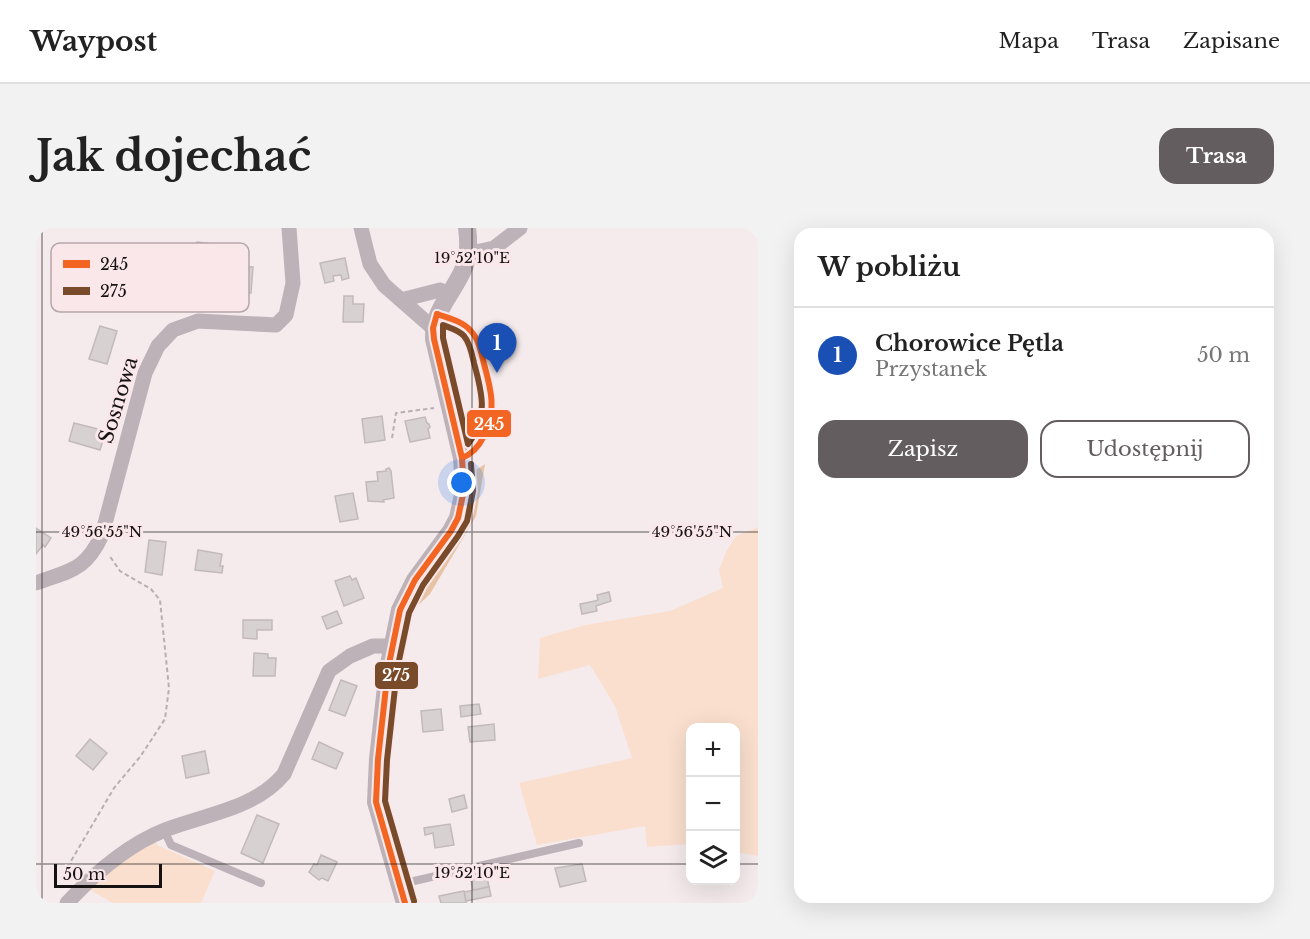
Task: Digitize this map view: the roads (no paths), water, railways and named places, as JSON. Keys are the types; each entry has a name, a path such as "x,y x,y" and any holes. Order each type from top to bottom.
{"street":[{"name":"Sosnowa","path":"36,583 77,568 92,555 102,535 145,373 158,346 173,330 198,321 276,325 286,315 293,283 289,228"},
{"path":"361,228 370,264 384,285 401,300 435,321"},
{"path":"405,903 376,801 378,759 388,669 398,617 415,580 458,518 464,490 462,458 434,339 435,321 464,268 469,241 467,228"},
{"path":"467,254 494,248 520,228"},
{"path":"401,300 440,290 448,294"},
{"path":"67,903 110,862 141,842 164,830 232,808 274,787 284,774 329,671 350,656 373,646 392,646"}],"lane":[{"path":"435,321 465,325 473,332 478,342 492,400 492,420 486,434 470,456 462,458"},
{"path":"164,830 171,845 261,883"},
{"path":"399,884 579,843"}],"place":[{"name":"Chorowice Pętla","path":"497,373"}]}
